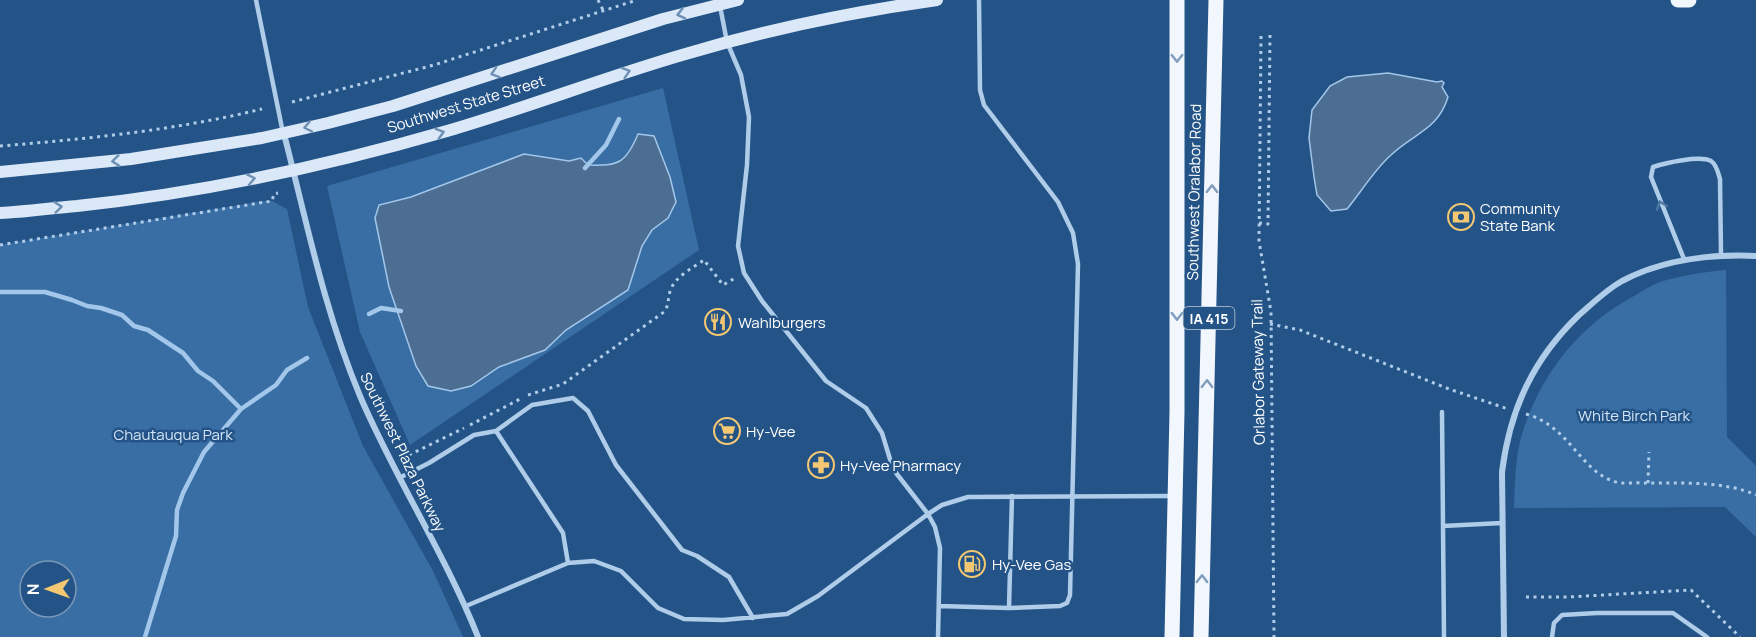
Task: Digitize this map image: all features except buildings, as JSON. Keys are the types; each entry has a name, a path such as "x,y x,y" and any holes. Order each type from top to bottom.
{"main road":[{"name":"Southwest State Street","path":"0,172 131,159 283,133 393,106 663,19 720,2 738,0"},
{"name":"Southwest State Street","path":"0,213 106,203 187,192 293,170 448,130 727,42 851,13 937,0"},
{"name":"Southwest Oralabor Road","path":"1172,637 1177,412 1177,0"},
{"name":"Southwest Oralabor Road","path":"1201,637 1216,0"},
{"path":"1678,0 1689,0"}],"street":[{"name":"Southwest Plaza Parkway","path":"283,133 322,290 362,399 466,606 478,637"},
{"path":"1504,637 1502,472 1504,454 1515,412 1530,376 1566,328 1598,297 1623,281 1684,260 1720,254 1756,256"}],"lane":[{"path":"256,0 283,133"},
{"path":"939,606 1054,607 1067,603 1070,595 1078,264 1072,233 1058,202 984,105 980,90 979,0"},
{"path":"720,2 727,42 741,75 749,117 747,165 740,210 738,246 744,273 762,301 826,381 866,408 882,433 893,469 928,514 935,527 940,548 938,637"},
{"path":"1684,260 1651,177 1653,167 1663,163 1700,159 1711,161 1717,168 1720,179 1720,254"},
{"path":"401,477 429,463 474,435 496,432 532,405 573,398 588,411 619,470 682,550 697,556 729,576 753,618"},
{"path":"1442,412 1444,637"},
{"path":"496,432 563,533 568,563"},
{"path":"1009,608 1012,496"},
{"path":"466,606 568,563 594,561 621,571 658,608 684,619 753,618 787,614 818,596 928,514 942,505 968,497 1175,496"},
{"path":"1443,526 1502,524"},
{"path":"1552,637 1554,623 1562,615 1651,612 1673,613 1707,637"}],"path":[{"path":"598,0 604,12"},
{"path":"292,102 424,68 637,0"},
{"path":"1259,223 1268,224 1270,33"},
{"name":"Orlabor Gateway Trail","path":"1261,36 1259,223 1260,256 1271,312 1274,637"},
{"path":"0,146 131,132 262,109"},
{"path":"0,245 272,201 275,193"},
{"path":"409,455 535,392 564,384 664,312 669,305 670,289 675,282 704,260 723,285 744,273"},
{"path":"1648,483 1649,452"},
{"path":"1526,597 1691,590 1740,637"}],"green space":[{"path":"663,88 699,250 410,445 360,332 327,186"},
{"name":"Chautauqua Park","path":"263,201 272,201 287,209 308,307 363,446 433,571 463,637 0,637 0,245"},
{"name":"White Birch Park","path":"1726,270 1727,437 1756,466 1756,537 1725,507 1514,508 1520,440 1541,389 1565,352 1597,321 1652,286 1679,277"}],"shaded area":[{"path":"1388,73 1442,81 1444,83 1442,87 1448,97 1444,108 1432,124 1385,161 1347,209 1331,211 1317,195 1309,138 1312,110 1330,86 1347,77"},
{"path":"638,134 654,136 670,177 676,202 668,218 652,230 642,246 628,290 566,330 545,350 499,367 471,386 451,391 428,386 416,366 389,287 375,218 379,205 411,197 524,154 569,161 581,158 588,165 607,165 625,157"}],"waterway":[{"path":"585,168 606,145 619,119"},
{"path":"0,292 45,292 122,315 134,326 148,330 183,353 198,371 213,381 241,409"},
{"path":"369,314 381,308 401,311"},
{"path":"145,637 176,536 177,510 204,452 241,409 276,385 287,370 307,358"}],"place":[{"name":"Community State Bank","path":"1461,217"},
{"name":"Wahlburgers","path":"718,322"},
{"name":"Hy-Vee","path":"727,431"},
{"name":"Hy-Vee Pharmacy","path":"821,465"},
{"name":"Hy-Vee Gas","path":"972,564"}]}
